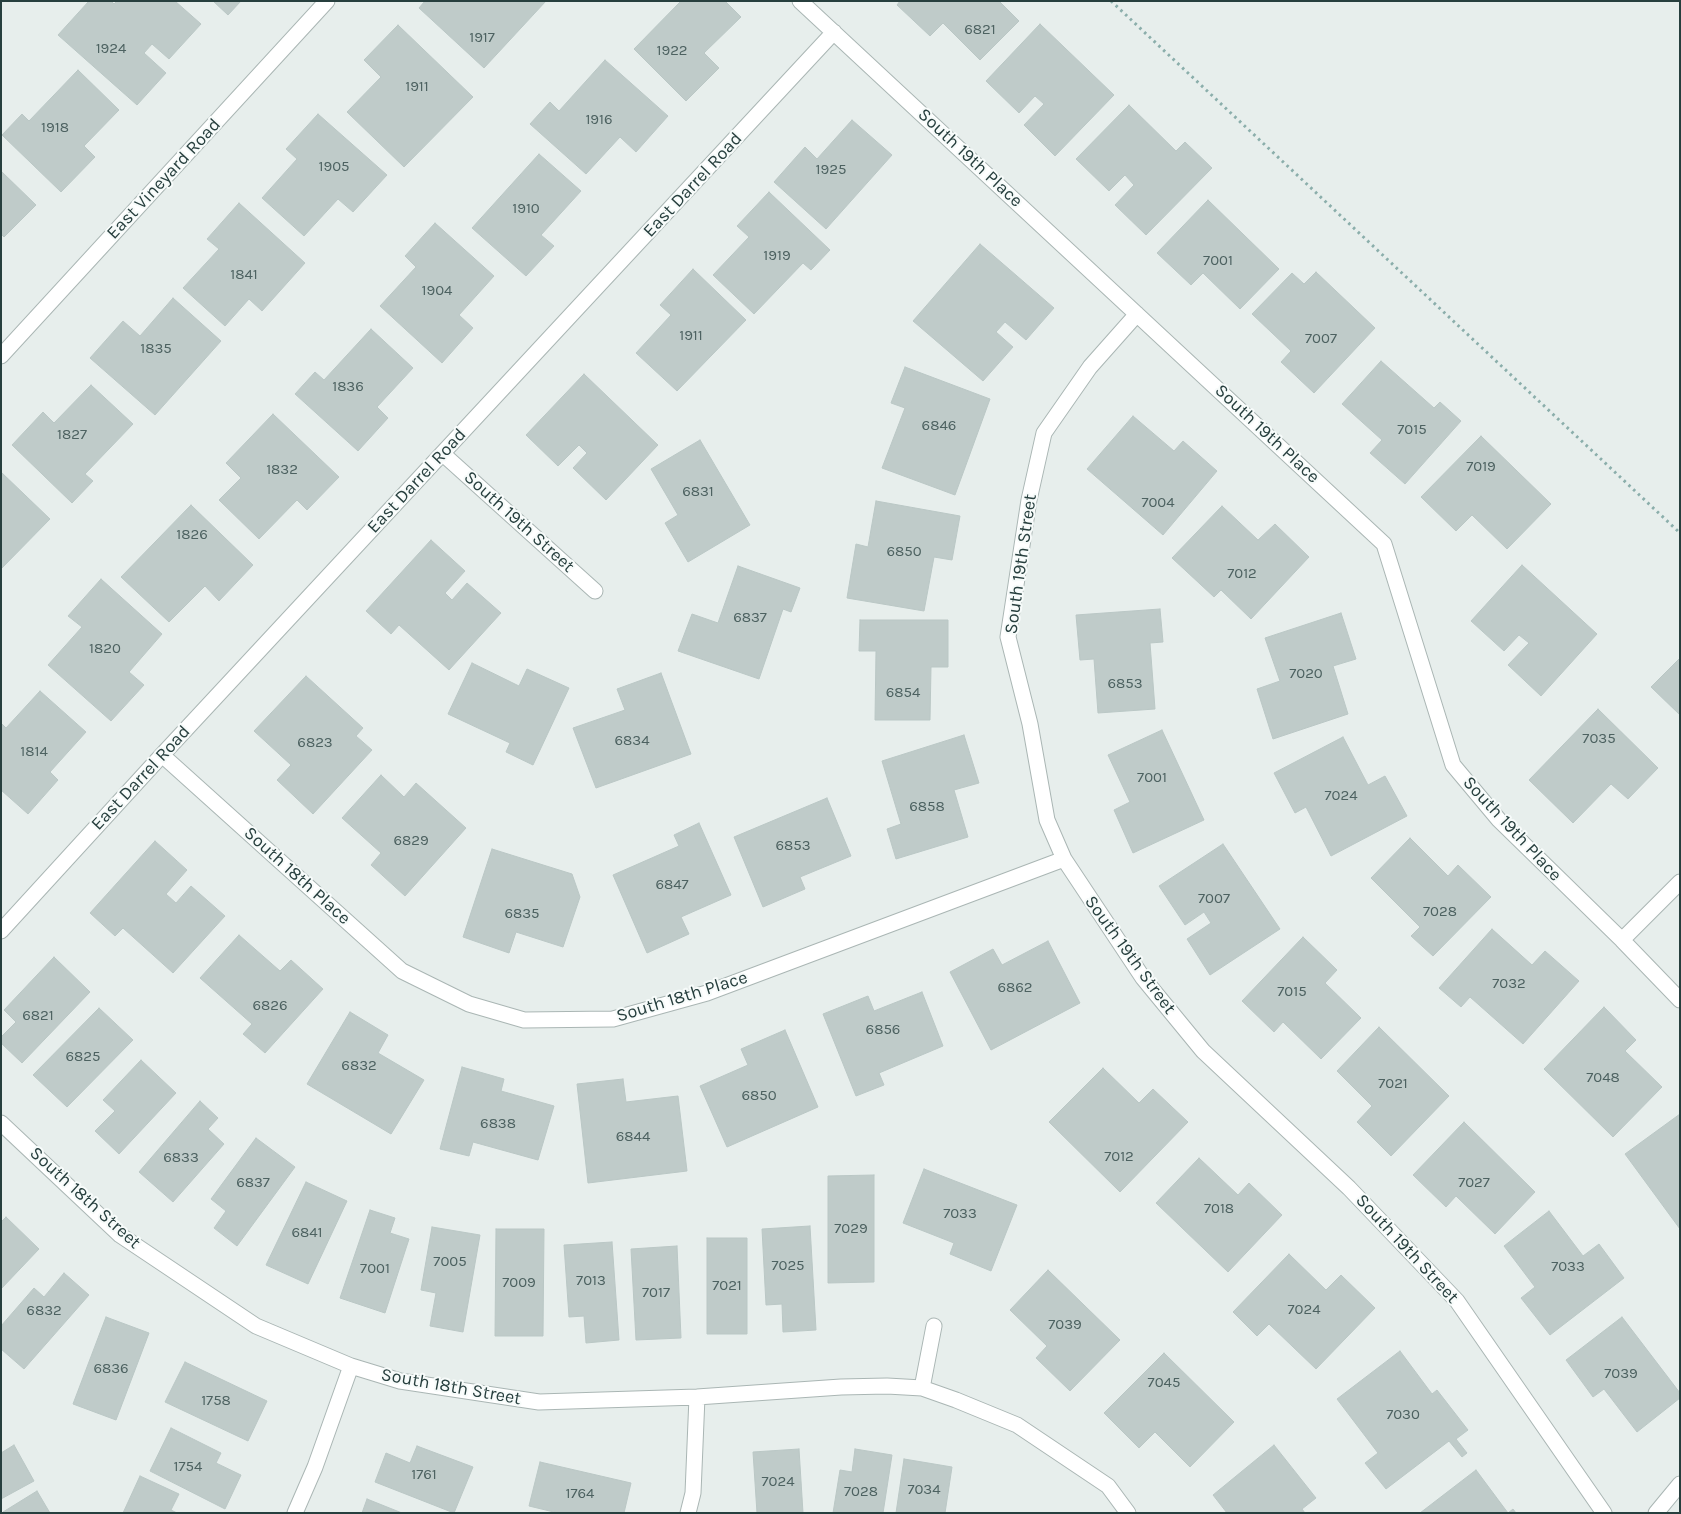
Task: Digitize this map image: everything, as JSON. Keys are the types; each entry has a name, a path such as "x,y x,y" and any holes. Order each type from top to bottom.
{"street":[{"name":"East Vineyard Road","path":"1,356 327,1"},
{"name":"South 19th Place","path":"800,1 1384,544 1453,766 1499,820 1622,940 1680,1000"},
{"name":"East Darrel Road","path":"1,931 162,755 834,32"},
{"name":"South 19th Street","path":"1138,314 1090,367 1044,433 1029,500 1008,637 1030,724 1047,820 1064,860 1143,978 1203,1051 1350,1188 1457,1301 1604,1513"},
{"name":"South 19th Street","path":"443,454 595,591"},
{"name":"South 18th Place","path":"162,755 402,971 469,1004 524,1020 613,1019 707,993 1064,860"},
{"path":"1622,940 1680,882"},
{"name":"South 18th Street","path":"1,1122 120,1235 256,1326 351,1366 400,1381 539,1402 697,1397 841,1387 887,1386 922,1388 1017,1425 1108,1486 1128,1513"},
{"path":"922,1388 934,1326"},
{"path":"295,1513 315,1467 351,1366"},
{"path":"688,1513 693,1493 697,1397"},
{"path":"1656,1513 1680,1484"}],"path":[{"path":"1111,1 1680,533"}],"building":[{"path":"89,1 111,1 114,4 117,1 175,1 201,24 169,59 152,44 144,53 166,73 137,105 58,35"},
{"path":"213,1 241,1 228,15"},
{"path":"425,1 546,1 484,68 419,8"},
{"path":"681,1 725,1 741,17 704,53 719,68 686,101 634,49"},
{"path":"900,1 999,1 1019,21 980,60 943,23 930,36 897,5"},
{"path":"1040,24 1114,95 1055,156 1024,125 1044,104 1035,96 1019,113 986,81"},
{"path":"398,25 473,97 404,167 347,112 381,77 364,60"},
{"path":"605,60 668,116 636,152 620,137 586,174 530,124 550,102 559,111"},
{"path":"78,70 119,110 84,146 95,157 61,192 2,135 22,114 29,121"},
{"path":"1129,105 1176,151 1185,142 1212,168 1146,235 1115,205 1134,185 1125,175 1109,191 1076,159"},
{"path":"318,114 387,175 353,212 338,199 304,236 262,198 297,159 286,149"},
{"path":"852,120 892,155 826,229 774,182 805,147 817,159"},
{"path":"539,154 581,191 541,235 554,246 526,276 472,228"},
{"path":"1,171 36,205 4,237 1,234"},
{"path":"769,192 830,250 811,270 803,263 754,314 713,275 749,237 737,226"},
{"path":"1208,200 1279,269 1240,309 1203,273 1191,285 1157,253"},
{"path":"239,203 305,263 262,311 249,299 225,326 183,288 219,249 207,239"},
{"path":"435,223 494,276 459,315 473,328 442,363 380,306 416,267 405,256"},
{"path":"980,244 1054,308 1026,340 1005,322 996,332 1013,347 983,381 913,321"},
{"path":"693,269 746,320 677,391 636,353 671,315 660,305"},
{"path":"1316,272 1375,328 1314,393 1281,362 1291,351 1252,314 1292,273 1304,284"},
{"path":"173,298 221,341 155,415 90,358 123,321 140,336"},
{"path":"371,329 413,368 377,407 388,418 358,451 295,394 315,372 324,380"},
{"path":"1381,361 1434,408 1440,402 1461,421 1405,484 1370,453 1382,440 1342,404"},
{"path":"905,367 990,399 955,495 882,468 905,408 891,403"},
{"path":"584,374 658,445 606,500 573,468 587,453 579,445 558,466 526,435"},
{"path":"91,385 133,424 85,474 93,481 72,503 12,445 43,412 54,423"},
{"path":"273,414 339,477 307,510 297,500 259,539 219,500 241,478 226,463"},
{"path":"1133,416 1174,451 1183,441 1217,471 1163,535 1087,469"},
{"path":"1481,436 1551,504 1507,549 1472,515 1456,531 1421,497"},
{"path":"700,440 750,525 688,562 665,523 678,515 651,469"},
{"path":"1,472 50,519 1,569"},
{"path":"876,501 960,516 952,560 934,557 924,611 847,598 856,544 868,547"},
{"path":"191,505 253,565 219,601 205,586 169,622 121,577"},
{"path":"1222,506 1258,540 1275,524 1309,557 1251,619 1221,590 1214,597 1172,558"},
{"path":"431,540 465,571 445,593 452,600 467,583 501,613 449,670 399,625 391,634 366,611"},
{"path":"1522,565 1597,634 1541,696 1508,665 1529,643 1519,635 1504,651 1471,621"},
{"path":"738,566 800,588 791,612 783,609 759,679 678,651 692,614 718,623"},
{"path":"101,579 162,634 129,672 144,685 111,721 48,665 82,627 68,616"},
{"path":"1160,609 1163,642 1150,643 1155,709 1098,713 1094,659 1080,660 1076,615"},
{"path":"1341,613 1356,659 1333,666 1348,714 1273,739 1257,689 1280,681 1265,638"},
{"path":"860,620 948,620 948,667 931,667 930,720 875,720 876,651 859,651"},
{"path":"1680,658 1680,715 1651,687"},
{"path":"472,663 519,686 527,669 569,688 533,765 506,752 510,743 448,714"},
{"path":"661,673 691,754 596,788 573,728 625,710 617,689"},
{"path":"306,676 363,728 356,736 372,750 313,814 277,780 291,765 254,731"},
{"path":"40,691 86,732 50,772 58,780 28,814 1,790 1,723 6,728"},
{"path":"1598,709 1658,768 1628,799 1611,784 1573,823 1529,780"},
{"path":"1162,730 1204,820 1133,853 1114,810 1130,802 1108,755"},
{"path":"964,735 979,783 954,790 968,837 896,859 887,829 901,824 882,761"},
{"path":"1343,737 1368,785 1385,776 1407,816 1331,856 1306,807 1295,813 1274,773"},
{"path":"381,775 404,797 416,783 466,828 405,896 371,865 381,853 342,818"},
{"path":"827,798 851,856 800,877 805,889 763,907 734,837"},
{"path":"699,823 731,895 681,917 689,934 647,953 613,875 679,846 674,835"},
{"path":"1410,838 1448,876 1458,865 1491,897 1433,956 1411,936 1420,927 1371,878"},
{"path":"155,841 187,870 166,894 176,903 191,886 225,916 173,973 123,928 115,936 90,913"},
{"path":"1223,844 1280,929 1210,975 1187,939 1211,923 1204,912 1185,925 1159,886"},
{"path":"492,849 572,874 580,897 563,947 516,932 509,953 463,937"},
{"path":"1492,929 1532,965 1545,951 1579,981 1523,1044 1470,997 1461,1007 1439,988"},
{"path":"239,935 280,971 291,960 323,989 265,1053 243,1034 252,1024 200,978"},
{"path":"1303,937 1337,970 1325,983 1361,1018 1321,1059 1283,1022 1274,1032 1242,1001"},
{"path":"1048,941 1080,1003 991,1050 950,972 993,949 1002,965"},
{"path":"54,957 90,992 22,1063 1,1043 1,1037 16,1022 4,1010"},
{"path":"922,992 943,1046 879,1073 884,1085 856,1096 823,1014 868,996 874,1011"},
{"path":"1604,1007 1636,1040 1625,1051 1662,1087 1613,1137 1544,1069"},
{"path":"99,1008 133,1040 67,1107 33,1075"},
{"path":"350,1012 388,1035 378,1053 424,1080 391,1134 307,1084"},
{"path":"1379,1027 1449,1096 1391,1156 1357,1122 1372,1106 1337,1071"},
{"path":"785,1030 818,1107 727,1147 700,1086 748,1065 741,1049"},
{"path":"141,1060 176,1093 119,1154 95,1131 115,1111 103,1100"},
{"path":"462,1067 504,1079 501,1091 554,1106 538,1160 473,1142 469,1156 440,1149"},
{"path":"1103,1068 1139,1103 1153,1089 1188,1122 1120,1192 1049,1122"},
{"path":"623,1079 626,1102 678,1096 687,1171 588,1183 577,1084"},
{"path":"200,1101 218,1118 208,1129 224,1144 173,1202 139,1172"},
{"path":"1680,1114 1680,1229 1625,1154"},
{"path":"1464,1122 1535,1192 1495,1234 1456,1196 1446,1207 1413,1175"},
{"path":"256,1138 295,1167 237,1246 214,1228 226,1211 211,1199"},
{"path":"1199,1158 1238,1195 1249,1183 1282,1215 1228,1272 1156,1203"},
{"path":"924,1169 1017,1205 991,1271 950,1254 954,1243 903,1223"},
{"path":"874,1175 874,1282 828,1283 828,1176"},
{"path":"306,1182 347,1201 308,1284 266,1265"},
{"path":"370,1210 395,1218 390,1233 409,1239 385,1313 340,1298"},
{"path":"1549,1211 1583,1256 1599,1244 1624,1278 1550,1335 1521,1298 1535,1287 1504,1246"},
{"path":"6,1217 39,1249 1,1289 1,1222"},
{"path":"810,1226 816,1330 783,1332 782,1304 766,1305 762,1229"},
{"path":"432,1227 480,1235 463,1332 430,1326 436,1293 421,1290"},
{"path":"496,1229 544,1229 543,1336 495,1336"},
{"path":"707,1238 747,1238 747,1334 707,1334"},
{"path":"612,1242 619,1340 586,1343 584,1316 569,1317 564,1245"},
{"path":"677,1246 681,1338 636,1340 631,1249"},
{"path":"1289,1254 1326,1290 1341,1275 1375,1308 1316,1369 1269,1324 1257,1336 1233,1312"},
{"path":"1048,1270 1120,1340 1070,1391 1036,1358 1047,1346 1010,1310"},
{"path":"64,1273 89,1295 24,1369 1,1349 1,1326 34,1288 44,1297"},
{"path":"106,1317 149,1333 116,1420 73,1404"},
{"path":"1622,1317 1680,1393 1680,1398 1637,1432 1604,1389 1593,1397 1566,1360"},
{"path":"1400,1351 1432,1394 1437,1390 1468,1430 1456,1439 1467,1453 1462,1457 1449,1441 1386,1489 1365,1463 1378,1453 1337,1399"},
{"path":"1164,1353 1234,1422 1190,1467 1155,1432 1139,1448 1104,1413"},
{"path":"185,1362 267,1401 248,1441 165,1402"},
{"path":"171,1428 221,1453 216,1463 241,1475 225,1509 150,1471"},
{"path":"14,1445 34,1481 1,1499 1,1453"},
{"path":"1274,1445 1316,1498 1302,1509 1305,1513 1227,1513 1213,1495"},
{"path":"417,1446 473,1467 454,1513 375,1482 386,1453 410,1463"},
{"path":"799,1449 803,1513 757,1513 753,1452"},
{"path":"855,1449 892,1455 883,1513 833,1513 840,1470 852,1472"},
{"path":"904,1459 952,1467 945,1513 896,1513"},
{"path":"540,1462 631,1483 624,1513 558,1513 529,1506"},
{"path":"1476,1470 1508,1513 1420,1513"},
{"path":"140,1476 179,1494 171,1510 177,1513 123,1513"},
{"path":"37,1491 50,1513 3,1513 3,1512"},
{"path":"367,1499 402,1513 362,1513"},
{"path":"1513,1509 1516,1513 1508,1513"}]}
